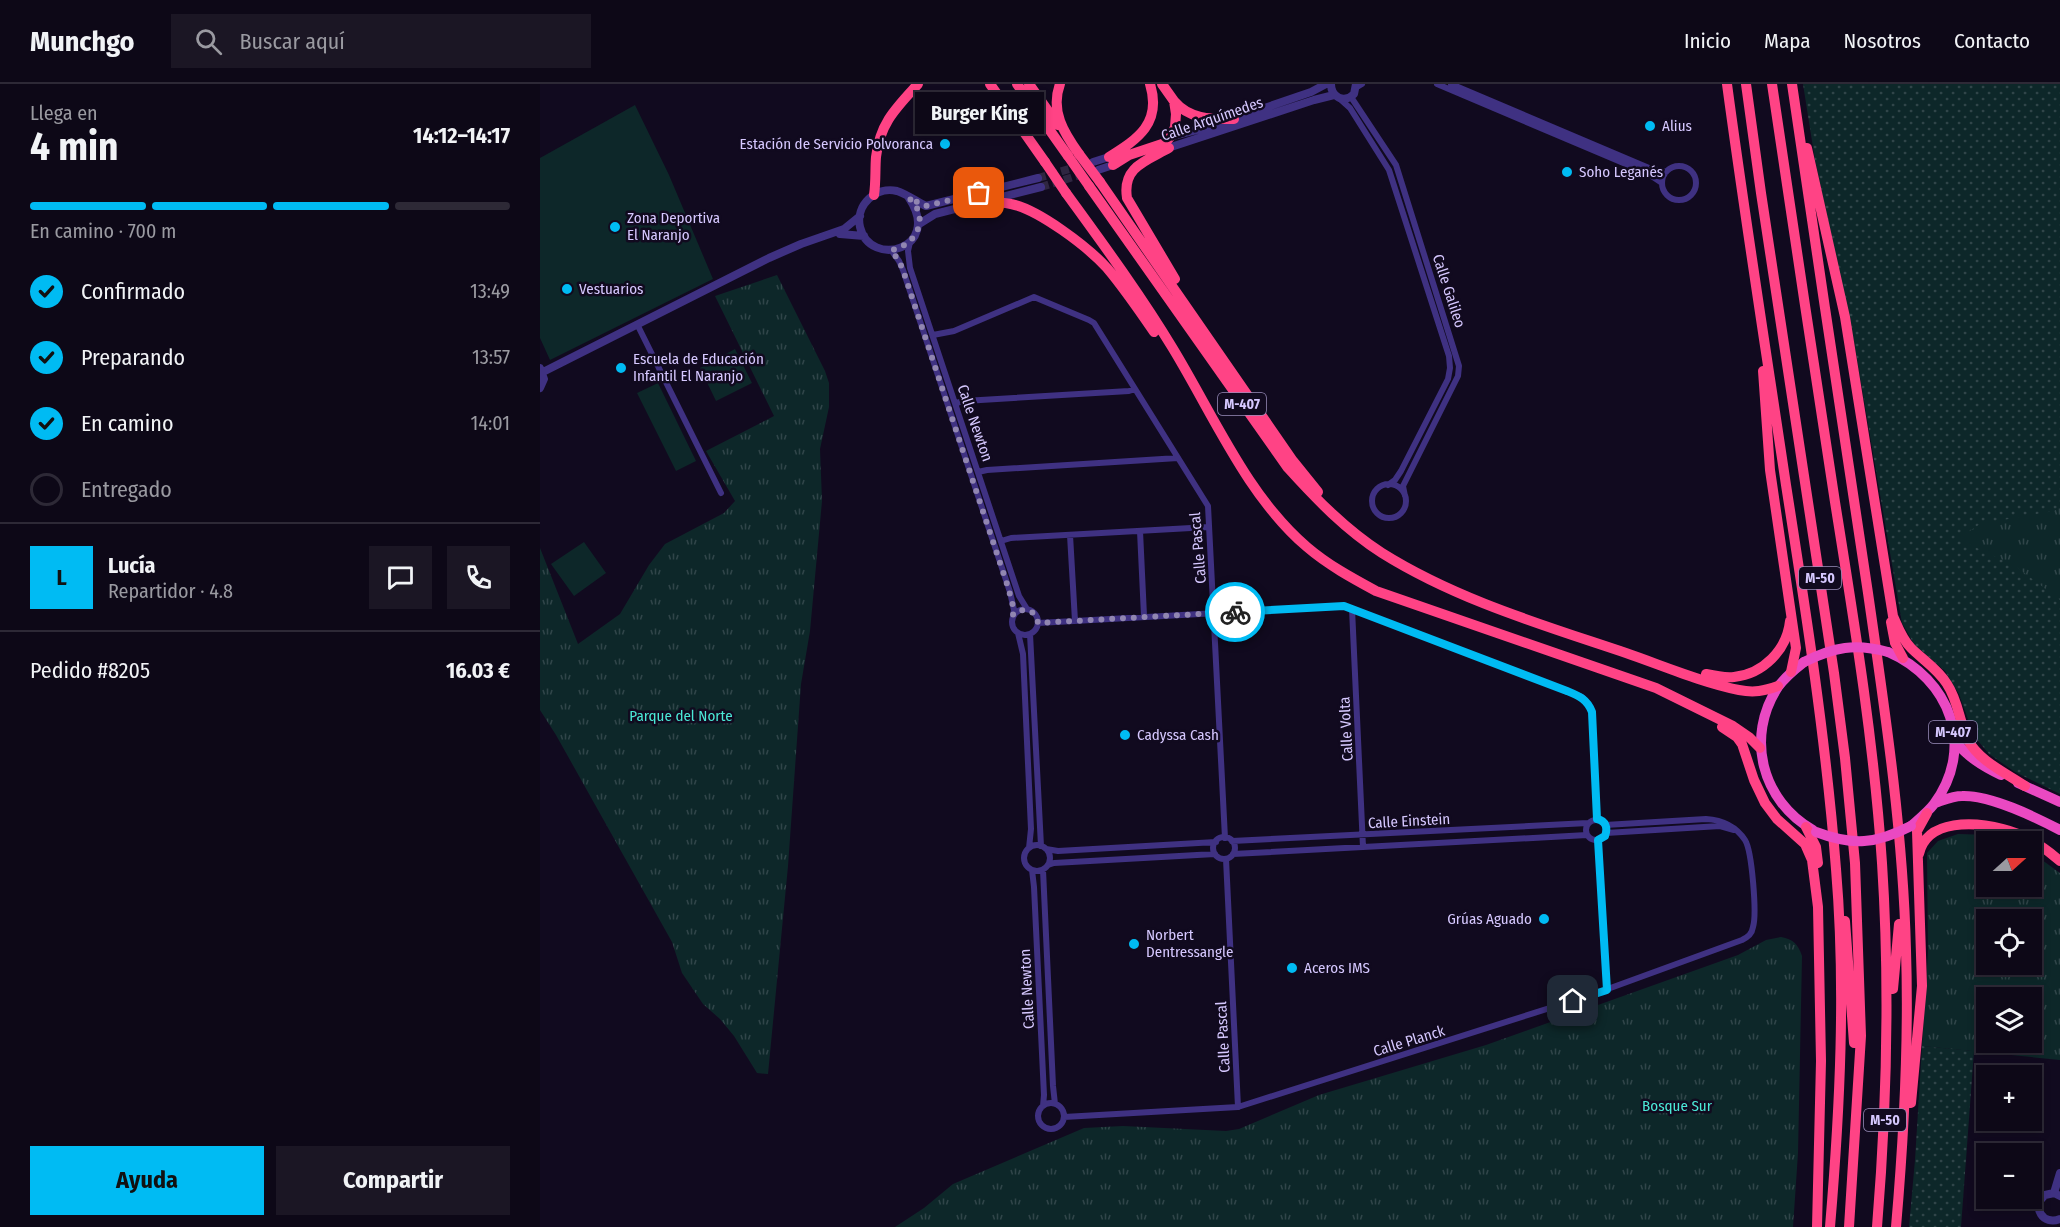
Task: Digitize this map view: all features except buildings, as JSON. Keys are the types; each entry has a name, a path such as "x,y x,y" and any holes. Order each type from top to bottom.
{"highway":[{"path":"874,195 876,156 883,126 918,84"},
{"name":"M-407","path":"990,84 1117,264 1172,347 1248,477 1278,518 1307,547 1342,572 1376,591 1656,688 1732,726 1749,736 1760,748"},
{"name":"M-407","path":"1017,84 1074,155 1281,458 1316,500 1382,552 1492,608 1738,690 1761,692 1778,686"},
{"name":"M-407","path":"1029,84 1065,135"},
{"name":"M-407","path":"1060,84 1056,102 1065,135 1074,155"},
{"path":"1111,161 1146,128 1154,105 1150,84"},
{"path":"1162,84 1174,101 1189,114 1205,118 1234,118"},
{"path":"1726,84 1825,747 1837,872 1842,1040 1830,1227"},
{"name":"M-50","path":"1746,84 1845,758 1858,912 1861,1036 1849,1227"},
{"name":"M-50","path":"1772,84 1870,743 1882,862 1888,1016 1885,1125 1877,1227"},
{"path":"1792,86 1837,279 1893,616 1900,632 1913,650 1933,667 1947,684 1958,704 1965,733 1971,744 1980,754 2025,786"},
{"path":"1792,86 1889,739 1900,854 1906,959 1907,1038 1904,1138 1896,1227"},
{"path":"1111,161 1165,143 1171,136 1176,120 1174,101"},
{"name":"M-407","path":"1169,148 1142,162 1133,170 1127,178 1127,198 1165,261 1192,315"},
{"name":"M-407","path":"1094,184 1192,315 1293,461 1318,492 1373,537 1436,581"},
{"name":"M-407","path":"983,202 1012,204 1025,209 1085,248 1106,267 1155,334 1172,347"},
{"path":"1753,267 1753,296 1763,375 1770,470 1796,648 1791,672"},
{"path":"1879,531 1893,634 1903,658"},
{"path":"1674,669 1728,678 1758,670 1769,662 1780,648 1787,635 1791,615"},
{"name":"M-407","path":"1847,647 1872,648 1903,658 1933,683 1944,700 1951,720 1954,740 1953,762 1946,784 1927,813 1911,826 1890,836 1858,842 1837,840 1811,830 1785,809 1772,791 1762,764 1760,732 1765,712 1778,686 1804,662 1826,651 1847,647"},
{"path":"1694,708 1742,744 1754,780 1765,803 1777,819 1805,844 1812,860 1818,907"},
{"name":"M-407","path":"1954,740 1965,754 1981,765 2060,802"},
{"path":"1935,803 1961,795 1977,797 2036,818 2060,830"},
{"path":"1904,1138 1908,1126 1922,987 1917,831 1927,813"},
{"path":"1917,863 1921,846 1936,830 1954,825 1976,824 2005,829 2036,843 2060,861"},
{"path":"1811,830 1816,847 1821,1060 1817,1227"},
{"path":"1888,1016 1892,1002 1899,924 1900,854"},
{"path":"1837,872 1845,919 1859,1076"}],"street":[{"name":"Calle Arquímedes","path":"1171,136 1212,126 1311,92 1326,84"},
{"path":"1331,84 1337,97"},
{"path":"1437,84 1647,173 1662,183"},
{"path":"1451,84 1649,168 1666,172 1678,166 1689,170 1696,182 1693,193 1686,199 1674,200 1664,191 1662,183 1666,172"},
{"path":"1351,97 1359,85"},
{"name":"Calle Galileo","path":"1337,97 1350,108 1389,170 1449,356 1448,379 1401,471 1388,485"},
{"name":"Calle Arquímedes","path":"1093,162 1111,161 1169,148 1314,100 1351,97"},
{"name":"Calle Galileo","path":"1351,97 1396,165 1459,366 1458,376 1403,486 1404,496"},
{"name":"Calle Arquímedes","path":"1098,170 1111,161"},
{"path":"909,198 918,210 917,233 910,242 898,249 891,250 873,245 864,236 860,216 865,203 874,195 888,190 899,192 926,206 1038,178"},
{"path":"919,224 934,214 1041,187"},
{"path":"540,388 543,383 542,370 769,258 801,244 844,230 860,216"},
{"path":"832,234 846,233 864,236"},
{"name":"Calle Newton","path":"910,242 908,251 910,268 1019,596 1027,609"},
{"name":"Calle Newton","path":"891,250 899,261 906,281 1008,587 1014,610 1013,615"},
{"name":"Calle Pascal","path":"933,335 954,331 1034,297 1094,324 1208,506 1225,837"},
{"path":"638,324 721,493"},
{"path":"956,403 1135,389"},
{"path":"978,472 1178,458"},
{"path":"1388,485 1397,487 1404,496 1405,502 1401,512 1394,517 1381,516 1374,508 1372,498 1377,489 1388,485"},
{"path":"1001,541 1011,538 1209,527"},
{"path":"1140,531 1144,616"},
{"path":"1070,535 1075,621"},
{"path":"1038,623 1334,606 1352,609 1582,697 1592,712 1597,819"},
{"path":"1029,848 1043,847 1058,851 1215,842 1225,837 1232,841 1235,848 1233,854 1226,859 1215,854 1054,863 1046,867 1032,870 1027,867 1024,858 1029,848 1031,829 1023,654 1018,633 1012,625 1013,615 1019,610 1027,609 1033,612 1038,623 1030,634 1043,847 1050,859 1046,867"},
{"name":"Calle Volta","path":"1352,609 1364,847"},
{"path":"1018,633 1030,634"},
{"path":"1597,819 1587,823 1586,829 1587,835 1598,840"},
{"path":"1597,819 1605,825 1720,820 1729,824 1736,831"},
{"name":"Calle Einstein","path":"1232,841 1587,823"},
{"path":"1605,825 1606,833"},
{"path":"1598,840 1606,833 1720,826 1736,831"},
{"name":"Calle Planck","path":"1064,1117 1238,1107 1607,990 1742,940 1749,936 1754,921 1750,854 1744,839 1736,831"},
{"name":"Calle Einstein","path":"1233,854 1587,835"},
{"path":"1598,840 1607,990"},
{"path":"1215,842 1215,854"},
{"name":"Calle Pascal","path":"1226,859 1238,1107"},
{"name":"Calle Newton","path":"1046,867 1049,1016 1055,1104"},
{"name":"Calle Newton","path":"1032,870 1043,1106"},
{"path":"1055,1104 1062,1109 1064,1117 1058,1128 1045,1128 1038,1118 1043,1106 1055,1104"},
{"path":"2055,1223 2040,1215 2038,1206 2042,1198 2057,1194 2060,1173"}],"green space":[{"path":"1803,84 2060,84 2060,794 2015,772 1989,754 1974,736 1959,694 1945,671 1914,644 1902,623 1854,342 1815,160"},
{"name":"Zona Deportiva El Naranjo","path":"635,105 669,175 713,279 550,360 540,338 540,158"},
{"name":"Parque del Norte","path":"777,275 825,371 829,383 829,407 820,449 822,501 810,631 801,684 788,866 768,1074 757,1073 734,1036 703,1004 682,973 672,942 540,710 540,548 578,644 620,614 649,565 665,544 724,513 735,501 706,451 774,416 715,296"},
{"path":"735,349 752,383 716,401 700,368"},
{"path":"658,383 696,461 676,471 637,393"},
{"path":"2060,507 2060,600 2015,566 1958,539 1980,524 2054,511"},
{"path":"584,542 606,573 574,596 551,564"},
{"path":"1958,834 1976,835 1976,897 2042,897 2042,860 2060,873 2060,1060 1991,1053 2042,1053 2042,987 1976,987 1976,1051 1922,1046 1928,952 1927,853 1938,841"},
{"name":"Bosque Sur","path":"1781,937 1794,943 1802,956 1798,1153 1793,1227 895,1227 924,1208 953,1184 1084,1128 1123,1126 1226,1131 1239,1129 1319,1095 1486,1045 1738,955 1766,940"},
{"path":"1922,1046 1974,1051 1961,1227 1909,1227"}],"tunnel":[{"path":"1038,178 1080,166"},
{"path":"1041,187 1086,173"}],"way so far":[{"path":"979,193 926,206 909,198 918,210 917,233 910,242 891,250 903,270 1008,587 1014,610 1013,615 1019,610 1027,609 1037,617 1038,623 1235,612"}],"place":[{"name":"Alius","path":"1650,126"},
{"name":"Estación de Servicio Polvoranca","path":"945,144"},
{"name":"Soho Leganés","path":"1567,172"},
{"name":"Burger King","path":"979,193"},
{"name":"Zona Deportiva El Naranjo","path":"615,227"},
{"name":"Vestuarios","path":"567,289"},
{"name":"Escuela de Educación Infantil El Naranjo","path":"621,368"},
{"name":"Cadyssa Cash","path":"1125,735"},
{"name":"Grúas Aguado","path":"1544,919"},
{"name":"Norbert Dentressangle","path":"1134,944"},
{"name":"Aceros IMS","path":"1292,968"}],"route":[{"path":"1235,612 1344,606 1582,697 1589,705 1592,712 1597,819 1604,822 1607,827 1605,836 1598,840 1607,990 1573,1001"}]}
